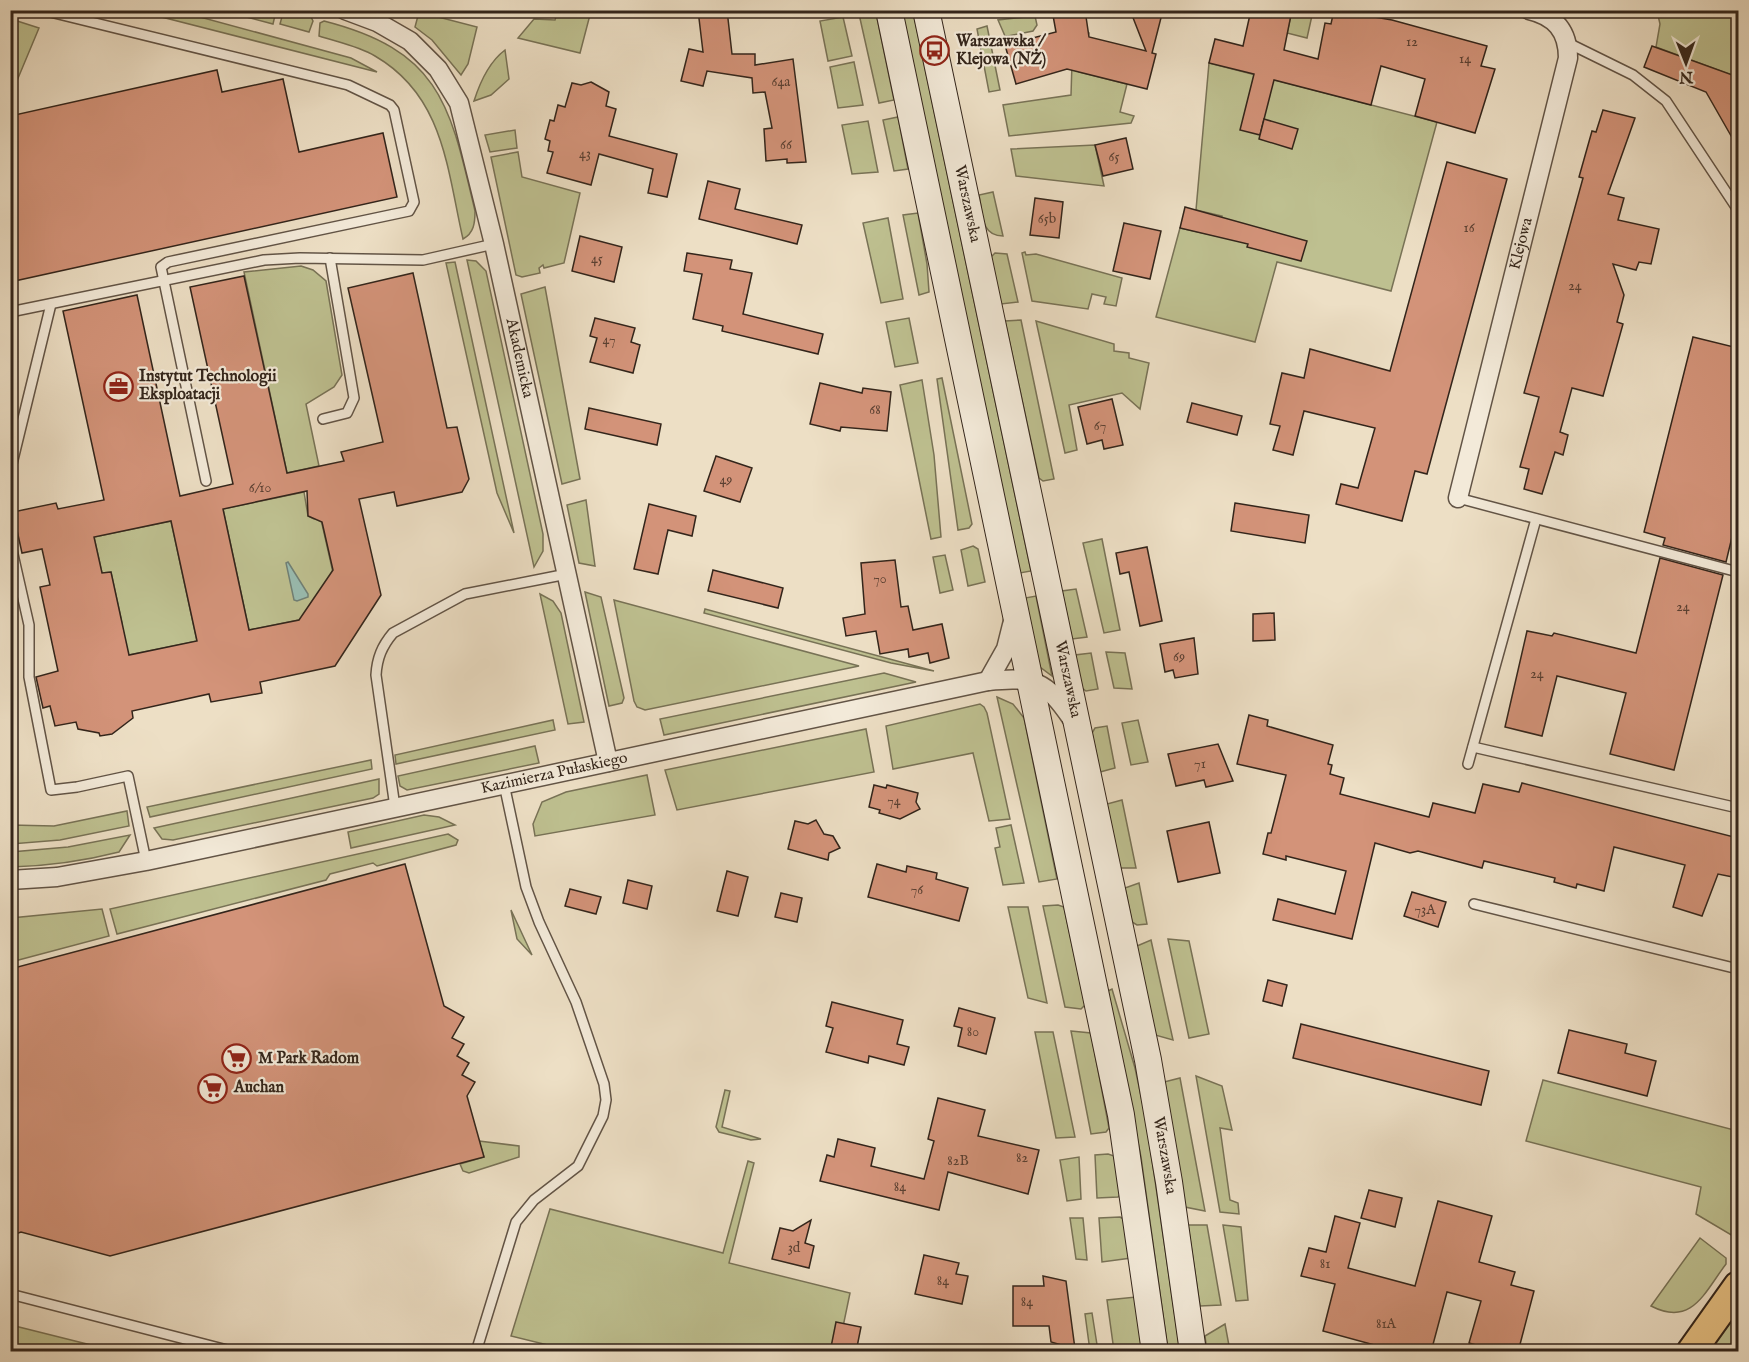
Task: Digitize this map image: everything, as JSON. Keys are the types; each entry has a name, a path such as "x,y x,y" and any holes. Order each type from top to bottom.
{"main road":[{"path":"889,10 1121,1115 1155,1352"},
{"name":"Warszawska","path":"926,10 1148,1060 1169,1182 1193,1352"},
{"path":"1691,1352 1738,1286"}],"street":[{"name":"Akademicka","path":"345,10 377,22 410,41 438,69 449,86 467,127 608,762"},
{"path":"1529,10 1544,14 1556,21 1568,43"},
{"name":"Klejowa","path":"1458,498 1568,58 1568,43"},
{"path":"988,681 1006,649 1016,612"},
{"path":"1030,680 1041,684 1056,695 1077,726"},
{"name":"Kazimierza Pułaskiego","path":"10,880 57,877 146,861 988,681 1030,680"}],"lane":[{"path":"42,10 348,85 390,105 394,110 414,202 409,211 168,262 161,267 206,481"},
{"path":"1568,43 1633,75 1666,101 1738,210"},
{"path":"10,312 264,260 330,258 423,260 494,244"},
{"path":"323,419 347,413 354,398 330,258"},
{"path":"10,472 51,304"},
{"path":"1458,498 1738,572"},
{"path":"1468,764 1536,519"},
{"path":"10,542 29,625 28,678 51,790 128,776 146,861"},
{"path":"395,807 379,711 376,675 377,664 386,642 393,633 465,594 567,574"},
{"path":"1473,747 1738,808"},
{"path":"476,1352 516,1222 534,1200 578,1166 603,1116 606,1100 604,1084 576,1002 538,922 526,887 504,784"},
{"path":"1474,904 1738,969"},
{"path":"10,1294 235,1352"}],"green space":[{"path":"276,10 273,24 223,11"},
{"path":"138,11 178,11 351,58 377,72"},
{"path":"287,11 311,17 313,21 309,32 280,24 283,13"},
{"path":"558,11 591,11 580,53 518,38 534,19 555,20"},
{"path":"902,11 913,11 1031,571 1020,573"},
{"path":"1292,11 1313,11 1307,38 1287,33"},
{"path":"1657,11 1738,11 1738,73 1734,76 1656,47 1660,24"},
{"path":"419,12 477,27 468,64 461,75 432,40 415,27"},
{"path":"876,13 894,100 879,103 859,14"},
{"path":"1035,16 1037,25 1033,31 1008,36 1005,36 998,20"},
{"path":"843,17 852,56 828,61 820,21"},
{"path":"10,19 39,28 11,95"},
{"path":"324,21 363,33 393,48 417,66 434,88 447,112 457,141 475,211 475,220 470,234 463,239 439,136 416,92 398,72 375,56 319,36 320,23"},
{"path":"987,26 1000,90 989,92 977,29"},
{"path":"1073,29 1089,33 1079,72 1127,84 1120,112 1134,116 1131,123 1009,136 1003,105 1071,95"},
{"path":"505,50 509,79 491,95 474,101 486,73 494,60"},
{"path":"854,62 863,105 838,108 830,67"},
{"path":"1209,63 1437,122 1391,291 1277,262 1255,342 1156,317 1180,228 1217,236 1222,216 1196,210"},
{"path":"898,117 908,169 894,171 883,120"},
{"path":"868,121 878,172 852,174 842,125"},
{"path":"515,130 517,148 490,152 485,135"},
{"path":"1095,145 1104,186 1016,176 1011,149"},
{"path":"518,152 522,177 580,193 564,263 544,268 543,265 539,268 540,273 522,277 516,275 491,157"},
{"path":"993,192 1003,236 990,232 982,216 979,195"},
{"path":"918,213 927,264 929,292 919,295 903,215"},
{"path":"888,218 903,299 881,303 863,223"},
{"path":"1025,252 1026,255 1036,254 1122,278 1116,306 1104,304 1106,297 1092,294 1088,309 1032,301 1022,253"},
{"path":"995,253 1007,254 1018,302 1001,304 991,257"},
{"path":"467,260 476,261 486,271 543,534 543,551 534,567"},
{"path":"455,262 514,533 497,493 446,263"},
{"path":"301,266 313,270 326,281 342,375 334,387 306,404 319,466 287,473 244,272"},
{"path":"545,287 580,479 562,484 521,294"},
{"path":"909,318 918,363 895,367 886,322"},
{"path":"1021,320 1054,479 1043,481 1039,478 1005,321"},
{"path":"1036,321 1114,344 1114,351 1129,353 1129,358 1149,363 1140,409 1122,393 1069,405 1077,450 1065,453"},
{"path":"942,378 972,524 969,528 958,530 937,379"},
{"path":"922,380 934,455 941,537 931,539 900,385"},
{"path":"304,492 308,516 314,519 320,515 334,577 309,618 249,630 223,509"},
{"path":"586,500 595,566 579,563 567,505"},
{"path":"171,521 197,641 129,655 119,650 122,623 111,572 102,573 94,537"},
{"path":"1102,539 1120,630 1104,633 1083,543"},
{"path":"973,546 978,549 985,582 968,586 961,550"},
{"path":"945,555 953,590 940,593 933,557"},
{"path":"1076,589 1087,637 1072,639 1062,591"},
{"path":"585,592 601,597 624,698 622,703 609,706"},
{"path":"540,594 553,601 561,613 584,722 568,724"},
{"path":"1036,596 1052,676 1040,667 1025,598"},
{"path":"614,600 859,666 645,710 637,707 634,701"},
{"path":"705,609 934,671 891,663 704,613"},
{"path":"1106,652 1125,653 1132,689 1114,688"},
{"path":"1091,653 1098,689 1086,691 1082,688 1075,655"},
{"path":"884,673 916,682 664,735 660,719"},
{"path":"997,697 1013,704 1024,718 1057,879 1039,882"},
{"path":"980,704 987,713 1010,819 989,821 973,753 893,769 886,726"},
{"path":"553,720 555,730 396,764 395,755"},
{"path":"1138,720 1148,762 1131,765 1122,723"},
{"path":"1107,726 1115,768 1100,772 1092,733 1095,728"},
{"path":"866,729 874,772 677,810 665,770"},
{"path":"535,746 539,763 407,790 400,786 398,776"},
{"path":"371,760 372,769 150,817 147,807"},
{"path":"647,775 655,815 535,836 533,824 542,802 566,792"},
{"path":"379,779 379,794 373,798 173,840 162,839 154,828"},
{"path":"1122,800 1136,868 1120,868 1107,804"},
{"path":"127,811 129,826 60,840 11,844 11,825 54,826"},
{"path":"424,815 439,817 455,825 351,848 348,832"},
{"path":"1011,825 1024,883 1003,885 995,848 1000,847 996,828"},
{"path":"448,834 458,840 456,845 377,866 373,863 330,874 326,880 117,934 110,909"},
{"path":"130,835 119,852 38,866 11,867 11,852 68,847"},
{"path":"1139,883 1147,924 1137,925 1132,922 1125,888"},
{"path":"1043,906 1064,907 1085,1005 1081,1009 1065,1007"},
{"path":"1008,907 1028,907 1047,1003 1028,998"},
{"path":"102,909 109,936 11,962 11,918"},
{"path":"511,910 532,955 517,939"},
{"path":"1168,939 1189,941 1209,1034 1189,1038"},
{"path":"1151,940 1173,1040 1155,1035 1137,946"},
{"path":"1112,989 1135,1068 1146,1119 1180,1351 1168,1351 1141,1157 1108,991"},
{"path":"1071,1031 1091,1033 1109,1128 1106,1132 1091,1134"},
{"path":"1035,1032 1053,1032 1075,1137 1056,1138"},
{"path":"1196,1076 1222,1086 1232,1130 1220,1128 1230,1200 1238,1203 1239,1214 1220,1212"},
{"path":"1180,1078 1205,1211 1185,1207 1164,1082"},
{"path":"1543,1080 1738,1131 1738,1239 1696,1214 1701,1187 1526,1141"},
{"path":"725,1090 730,1091 722,1127 761,1139 751,1140 719,1132 716,1127"},
{"path":"479,1141 519,1146 519,1157 469,1173 463,1171 460,1164 484,1157"},
{"path":"1095,1155 1114,1156 1121,1194 1118,1197 1097,1198"},
{"path":"1079,1157 1081,1199 1067,1201 1060,1160"},
{"path":"748,1161 754,1163 729,1263 850,1293 838,1351 572,1351 511,1336 550,1209 723,1253"},
{"path":"1120,1217 1125,1220 1131,1258 1102,1262 1099,1218"},
{"path":"1070,1218 1083,1218 1087,1260 1076,1259"},
{"path":"1188,1225 1207,1225 1221,1305 1200,1306"},
{"path":"1223,1225 1241,1227 1248,1300 1236,1301"},
{"path":"1700,1238 1726,1258 1726,1264 1711,1286 1696,1304 1687,1310 1665,1311 1651,1306"},
{"path":"1136,1297 1143,1351 1114,1351 1107,1300"},
{"path":"1738,1311 1738,1334 1726,1351 1710,1351"},
{"path":"1092,1313 1098,1351 1090,1351 1085,1314"},
{"path":"1225,1324 1230,1351 1207,1351 1205,1336"},
{"path":"11,1325 115,1351 11,1351"}],"water":[{"path":"288,562 308,597 294,600 286,563"}],"building":[{"path":"698,10 727,10 732,54 755,54 755,65 793,59 806,162 787,163 787,159 766,161 764,129 772,128 765,92 753,93 752,78 707,71 703,86 681,81 689,49 703,52"},
{"path":"1052,10 1085,10 1089,37 1146,51 1130,10 1163,10 1152,53 1156,54 1147,89 1067,69 1016,84 1005,45 1056,32"},
{"path":"1251,10 1292,10 1284,50 1318,59 1325,23 1331,24 1334,10 1392,20 1487,46 1481,66 1495,69 1475,133 1415,116 1425,79 1381,66 1371,105 1274,80 1260,135 1240,130 1254,74 1209,63 1215,39 1243,46"},
{"path":"1652,46 1738,77 1738,148 1706,92 1644,67"},
{"path":"217,70 222,92 283,79 299,152 383,133 397,197 10,282 10,116"},
{"path":"591,82 609,92 606,106 616,109 609,136 677,154 667,197 648,193 653,169 599,154 591,185 547,173 553,152 548,151 550,141 545,139 550,120 554,121 558,105 565,107 572,83 581,85"},
{"path":"1603,110 1635,118 1608,194 1624,198 1618,220 1659,229 1651,264 1639,262 1636,270 1613,264 1624,295 1617,322 1623,324 1603,396 1572,388 1560,432 1568,435 1563,455 1555,452 1542,494 1524,489 1529,469 1520,467 1539,397 1524,393 1583,178 1579,177 1592,131 1596,132"},
{"path":"1264,119 1298,129 1292,149 1259,139"},
{"path":"1126,138 1133,169 1103,176 1095,145"},
{"path":"1447,162 1507,179 1427,474 1415,471 1402,521 1336,504 1341,484 1358,488 1375,428 1304,411 1293,455 1273,450 1280,426 1270,424 1282,373 1304,378 1310,349 1390,371"},
{"path":"708,181 740,189 735,209 802,225 797,244 699,219"},
{"path":"1035,198 1063,202 1059,238 1030,235"},
{"path":"1185,207 1307,241 1301,261 1247,247 1248,244 1180,228"},
{"path":"1124,223 1161,231 1150,279 1113,271"},
{"path":"580,236 622,247 614,282 572,271"},
{"path":"687,253 732,260 730,269 752,273 743,314 823,334 818,354 722,331 723,326 693,319 702,274 684,271"},
{"path":"413,273 447,428 457,427 469,479 462,492 397,506 394,492 359,499 381,595 335,666 260,682 262,693 211,702 209,694 132,711 133,718 112,734 100,736 99,733 78,729 76,722 55,726 50,706 43,708 36,677 58,671 40,587 50,585 42,549 22,553 13,512 56,503 58,509 104,500 63,311 137,295 180,496 233,484 190,287 244,276 287,473 344,461 341,452 383,442 348,288","holes":["307,491 308,516 322,522 333,570 299,620 249,630 223,509","171,521 197,641 129,655 111,572 102,573 94,537"]},
{"path":"595,318 635,328 631,342 640,345 633,373 590,362 597,338 590,336"},
{"path":"1693,337 1738,348 1738,512 1726,562 1663,545 1665,538 1644,532"},
{"path":"820,383 862,393 863,388 891,392 887,431 841,427 840,431 810,424"},
{"path":"1112,399 1123,445 1104,449 1102,440 1087,444 1078,407"},
{"path":"1192,403 1242,416 1237,435 1187,422"},
{"path":"589,408 661,424 657,445 585,429"},
{"path":"716,456 752,468 740,502 704,491"},
{"path":"1235,503 1309,515 1305,543 1231,531"},
{"path":"649,504 696,516 692,536 668,530 658,574 634,569"},
{"path":"1147,547 1162,621 1140,626 1129,572 1120,574 1116,553"},
{"path":"1660,558 1723,575 1674,770 1610,754 1626,693 1557,676 1542,736 1505,727 1527,631 1552,636 1554,633 1636,653"},
{"path":"895,560 901,607 908,606 913,630 942,624 949,658 930,663 928,653 909,657 908,649 880,654 876,631 846,636 843,618 865,614 861,563"},
{"path":"713,570 783,588 778,608 708,591"},
{"path":"1274,613 1275,640 1253,641 1253,614"},
{"path":"1194,638 1198,674 1175,678 1173,670 1165,672 1160,644"},
{"path":"1249,715 1268,720 1267,726 1333,745 1328,764 1332,765 1330,774 1344,778 1340,794 1429,817 1433,803 1475,813 1483,784 1519,792 1522,783 1738,838 1738,878 1718,874 1702,916 1673,907 1685,865 1614,847 1604,891 1577,884 1576,888 1554,882 1555,878 1484,861 1482,868 1418,851 1410,853 1375,843 1352,939 1273,920 1278,899 1335,914 1346,871 1286,856 1286,860 1263,854 1268,833 1271,833 1286,775 1237,764"},
{"path":"1218,744 1233,781 1206,787 1204,780 1176,786 1168,754"},
{"path":"874,785 886,788 887,785 918,793 916,802 920,809 900,819 879,813 880,810 869,807"},
{"path":"816,820 824,834 833,836 840,848 829,853 828,860 788,849 795,821 808,824"},
{"path":"1209,822 1220,873 1178,882 1167,831"},
{"name":"M Park Radom","path":"405,864 444,1006 464,1017 452,1038 464,1044 457,1056 469,1063 462,1075 475,1082 467,1096 484,1157 110,1256 21,1232 10,1236 10,969"},
{"path":"877,864 906,872 907,866 937,873 936,879 968,888 959,921 868,897"},
{"path":"727,871 748,877 738,916 717,911"},
{"path":"628,880 652,886 647,909 623,903"},
{"path":"570,889 601,897 596,914 565,906"},
{"path":"1412,892 1446,902 1438,927 1404,916"},
{"path":"781,893 802,898 797,922 775,917"},
{"path":"1268,980 1287,985 1282,1006 1263,1001"},
{"path":"832,1002 903,1020 897,1044 909,1047 904,1065 869,1056 868,1063 826,1052 833,1028 826,1026"},
{"path":"959,1008 995,1018 986,1054 958,1046 962,1028 954,1026"},
{"path":"1301,1024 1489,1071 1481,1105 1293,1058"},
{"path":"1569,1030 1627,1044 1625,1053 1656,1061 1647,1096 1558,1073"},
{"path":"938,1098 985,1110 978,1136 1039,1150 1028,1194 948,1172 939,1210 820,1181 827,1155 834,1157 838,1139 875,1148 871,1166 924,1179 934,1141 928,1139"},
{"path":"1369,1190 1402,1198 1395,1227 1361,1218"},
{"path":"1438,1201 1492,1216 1479,1262 1515,1272 1511,1285 1534,1291 1518,1352 1500,1352 1469,1343 1481,1301 1447,1292 1431,1352 1400,1352 1323,1331 1335,1284 1301,1276 1309,1248 1326,1252 1335,1216 1360,1223 1348,1268 1415,1286"},
{"path":"811,1220 805,1243 814,1246 809,1268 772,1259 780,1228 793,1231"},
{"path":"924,1255 959,1263 956,1274 968,1276 962,1304 915,1294"},
{"path":"1043,1276 1066,1281 1075,1349 1051,1342 1049,1326 1013,1326 1013,1286 1044,1286"},
{"path":"836,1322 861,1327 856,1352 830,1352"}],"place":[{"name":"Warszawska / Klejowa (NŻ)","path":"935,51"},
{"name":"Instytut Technologii Eksploatacji","path":"118,386"},
{"name":"M Park Radom","path":"237,1059"},
{"name":"Auchan","path":"213,1088"}]}
